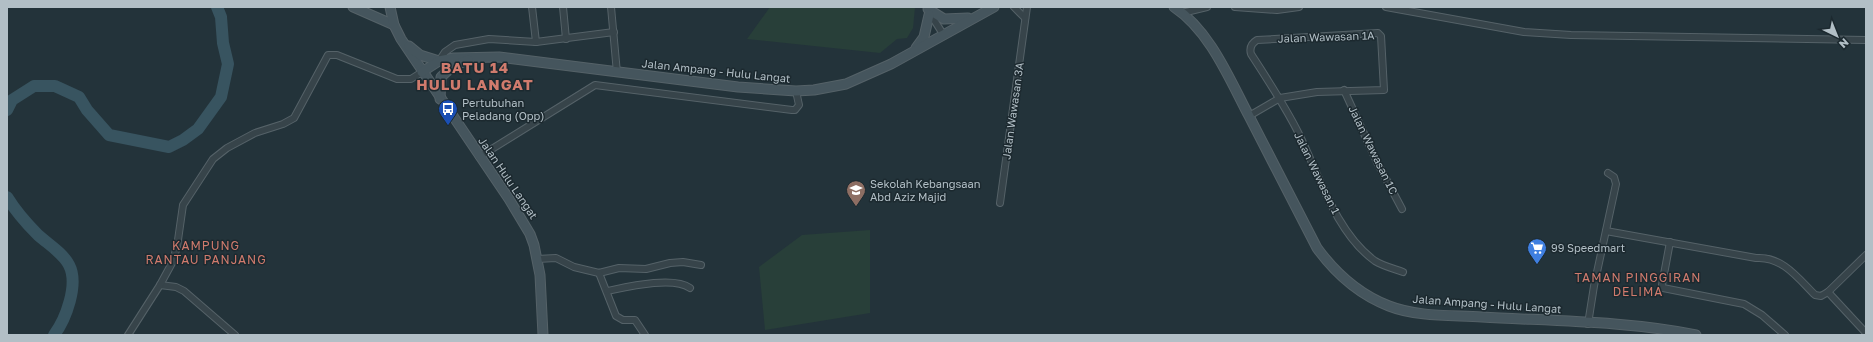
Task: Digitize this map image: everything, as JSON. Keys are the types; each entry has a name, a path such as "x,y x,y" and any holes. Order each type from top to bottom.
{"street":[{"path":"353,7 394,25 410,47 420,55 440,62 450,48 466,43 489,39 536,42 614,32"},
{"name":"Jalan Hulu Langat","path":"390,7 394,25 422,72 523,221 534,245 541,280 543,335"},
{"path":"532,7 536,42"},
{"path":"563,7 566,39"},
{"path":"611,7 617,73"},
{"name":"Jalan Ampang - Hulu Langat","path":"422,72 440,62 479,56 519,59 617,73 738,87 796,91 814,90 846,84 891,64 994,7"},
{"path":"1014,7 1025,18"},
{"name":"Jalan Wawasan 3A","path":"1000,203 1027,7"},
{"name":"Jalan Ampang - Hulu Langat","path":"1174,7 1182,12 1198,29 1208,43 1249,116 1317,248 1338,273 1370,298 1390,307 1431,314 1647,327 1696,335"},
{"path":"1182,12 1207,7"},
{"path":"1235,7 1277,10 1299,7"},
{"path":"1386,7 1524,32 1571,35 1866,40"},
{"path":"928,10 944,19 960,20 974,17"},
{"path":"928,10 943,34"},
{"path":"914,51 924,37 928,10"},
{"name":"Jalan Wawasan 1A","path":"1250,54 1252,43 1257,40 1378,33 1381,36 1384,90 1344,90"},
{"name":"Jalan Wawasan 1","path":"1250,54 1280,98 1299,134 1322,187 1353,238 1376,262 1403,272"},
{"path":"128,335 160,285 172,262 177,247 183,205 213,159 227,148 255,133 283,124 294,118 328,55 337,55 396,79 411,79 422,72"},
{"path":"440,99 441,77 446,71 453,66 479,56"},
{"path":"480,158 595,85 792,110 795,110 799,104 796,91"},
{"path":"1249,116 1280,98 1317,92 1344,90"},
{"name":"Jalan Wawasan 1C","path":"1344,90 1377,162 1402,209"},
{"path":"1588,324 1594,286 1616,184 1614,177 1608,173"},
{"path":"1606,231 1756,258 1767,257 1779,261 1815,295 1821,296 1828,292 1866,255"},
{"path":"1670,242 1662,284 1663,288 1744,304 1762,315 1785,335"},
{"path":"537,259 556,258 574,267 599,273 619,268 646,269 670,263 683,262 701,265"},
{"path":"599,273 616,316 623,320 635,320 645,335"},
{"path":"607,291 632,286 673,283 690,288"},
{"path":"160,285 176,287 184,291 235,335"},
{"path":"1828,292 1866,333"}],"green space":[{"path":"770,7 915,7 913,28 907,38 897,39 880,53 747,39"},
{"path":"870,230 870,313 765,330 759,267 802,235"}],"waterway":[{"path":"7,110 12,100 34,86 55,86 79,97 87,110 109,135 169,147 183,140 198,129 221,97 228,64 223,43 221,17 217,7"},
{"path":"7,197 25,222 63,257 69,265 72,273 73,282 70,301 63,320 54,335"}],"place":[{"name":"Pertubuhan Peladang (Opp)","path":"448,126"},
{"name":"Sekolah Kebangsaan Abd Aziz Majid","path":"856,207"},
{"name":"99 Speedmart","path":"1537,265"}],"district":[{"name":"BATU 14 HULU LANGAT","path":"475,76"},
{"name":"KAMPUNG RANTAU PANJANG","path":"206,253"},
{"name":"TAMAN PINGGIRAN DELIMA","path":"1638,285"}]}
